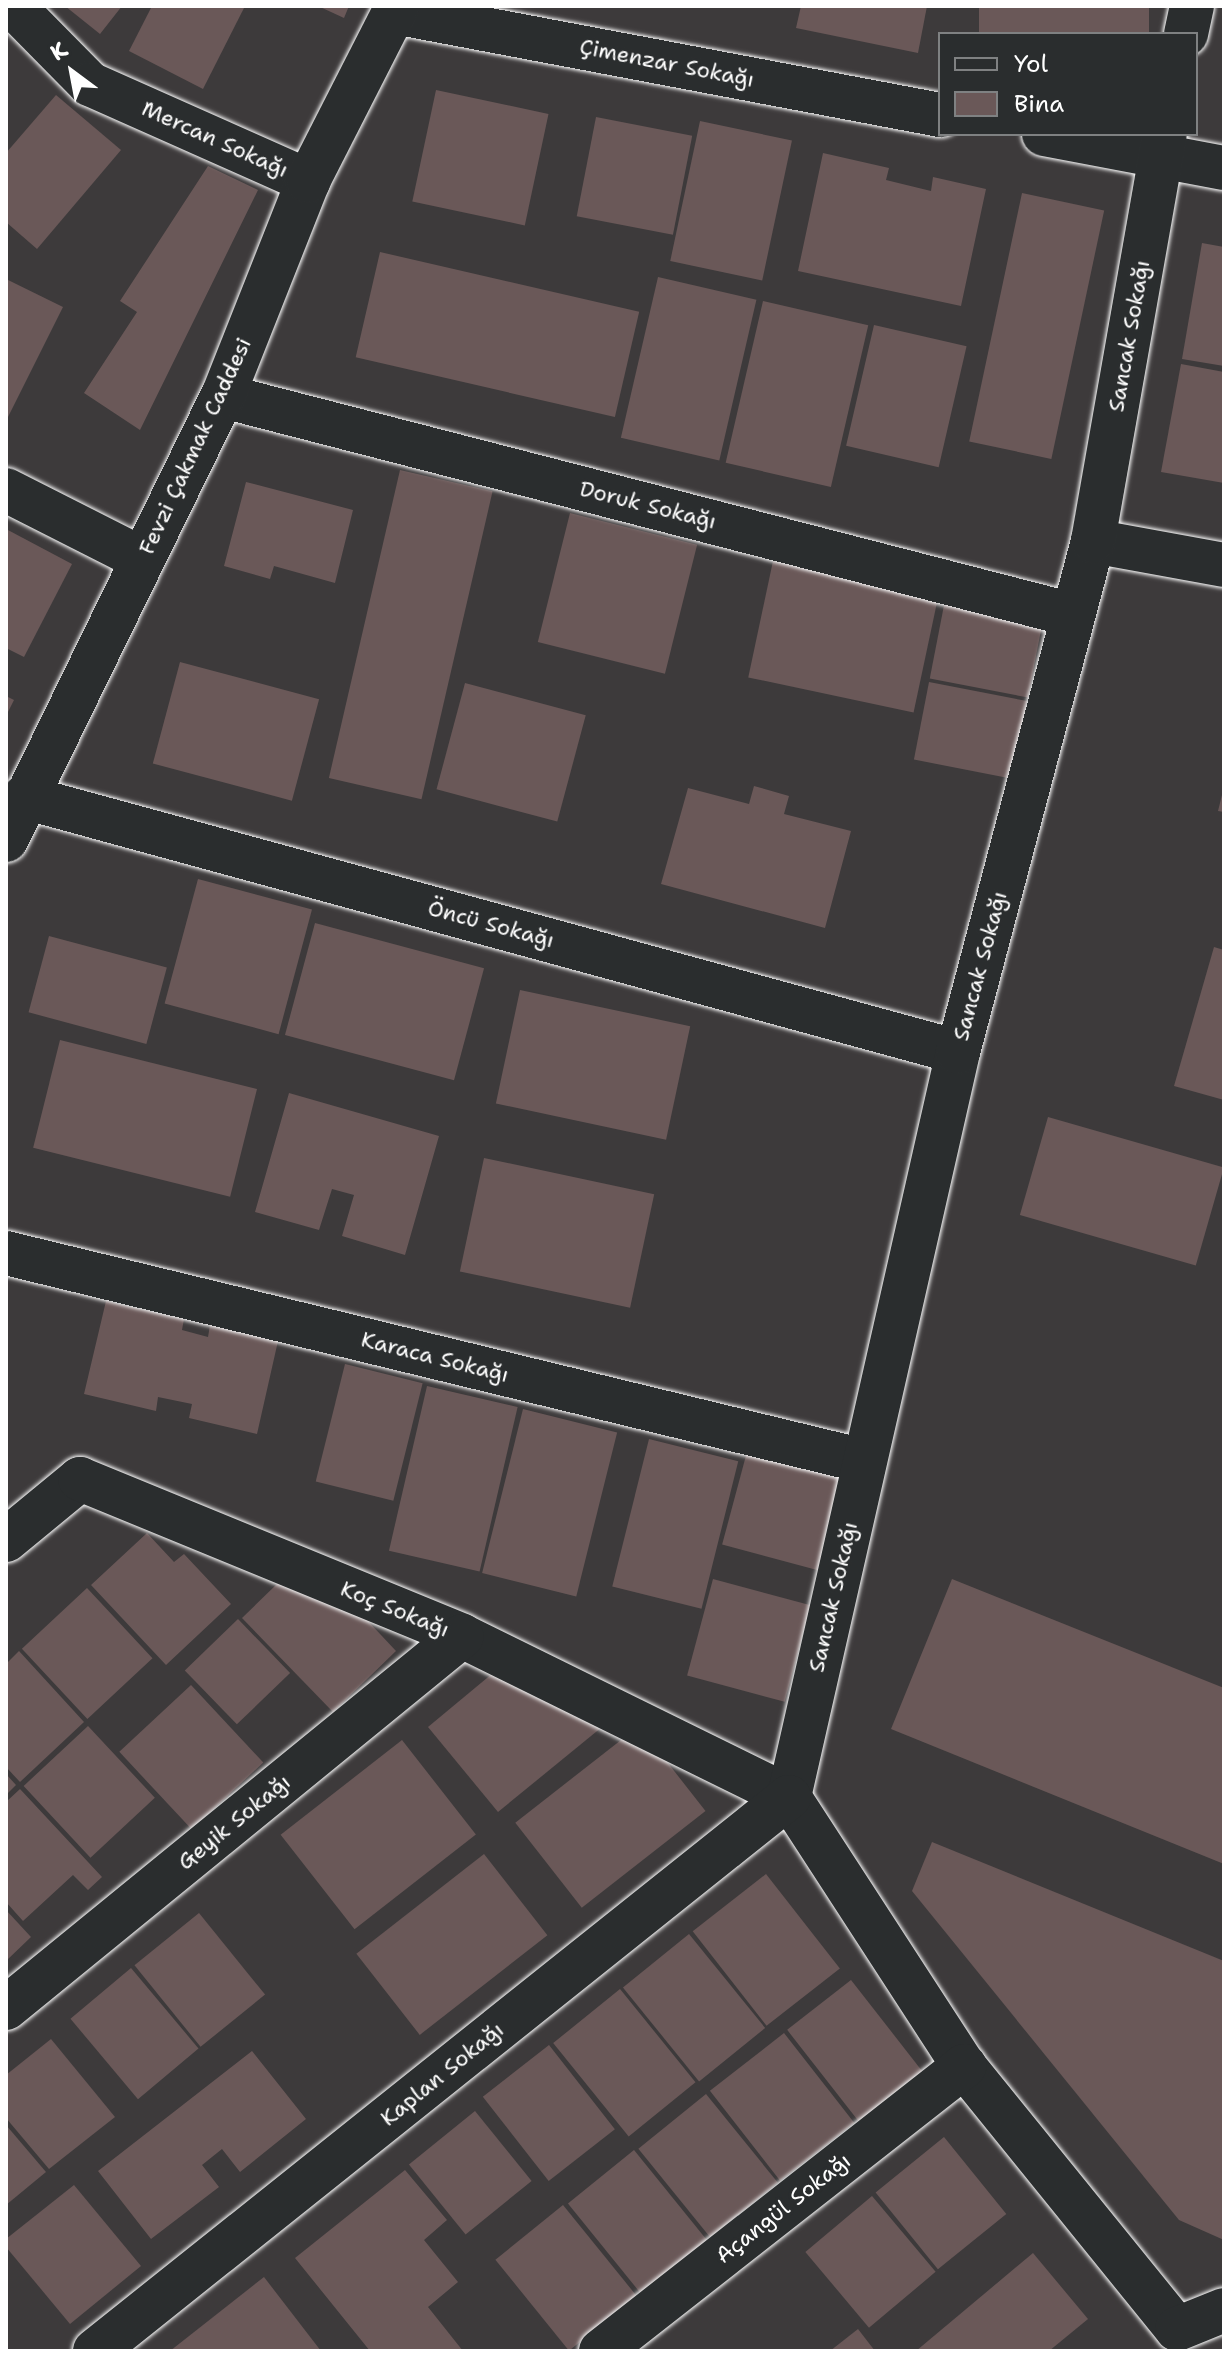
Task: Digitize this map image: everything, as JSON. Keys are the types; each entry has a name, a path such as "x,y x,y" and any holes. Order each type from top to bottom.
{"street":[{"name":"Mercan Sokağı","path":"13,6 90,84 308,181"},
{"path":"1186,32 1192,6"},
{"name":"Fevzi Çakmak Caddesi","path":"6,840 24,797 223,396 308,181 395,9"},
{"name":"Çimenzar Sokağı","path":"395,9 938,115"},
{"path":"1066,136 1163,145 1224,168"},
{"name":"Sancak Sokağı","path":"789,1797 958,1052 1093,541 1163,145"},
{"name":"Doruk Sokağı","path":"223,396 1073,615"},
{"path":"6,490 142,559"},
{"path":"1093,541 1224,565"},
{"name":"Öncü Sokağı","path":"24,797 958,1052"},
{"name":"Karaca Sokağı","path":"6,1253 864,1461"},
{"name":"Koç Sokağı","path":"6,1540 80,1479 462,1636 789,1797"},
{"name":"Geyik Sokağı","path":"6,2008 462,1636"},
{"path":"789,1797 964,2066 1163,2340 1224,2310"},
{"name":"Kaplan Sokağı","path":"95,2351 789,1797"},
{"name":"Açangül Sokağı","path":"601,2351 964,2066"}],"building":[{"path":"65,6 122,6 100,34"},
{"path":"152,6 245,6 203,89 129,51"},
{"path":"318,6 349,6 344,18"},
{"path":"801,6 927,6 918,53 796,28"},
{"path":"979,6 1149,6 1149,32 979,32"},
{"path":"436,90 548,114 525,225 412,202"},
{"path":"56,95 121,150 37,249 6,222 6,153"},
{"path":"596,117 692,136 673,235 577,216"},
{"path":"700,121 792,141 762,280 670,261"},
{"path":"823,153 889,168 886,180 931,191 933,177 986,189 961,306 798,271"},
{"path":"208,166 258,190 140,430 84,393 137,312 120,301"},
{"path":"1022,193 1104,210 1051,459 969,441"},
{"path":"1202,243 1224,247 1224,366 1182,359"},
{"path":"380,252 639,312 615,417 356,357"},
{"path":"658,277 756,300 719,460 621,438"},
{"path":"6,279 63,307 6,421"},
{"path":"763,301 868,325 831,487 726,463"},
{"path":"874,325 967,346 939,467 846,446"},
{"path":"1181,364 1224,372 1224,483 1161,472"},
{"path":"400,470 493,491 421,799 329,778"},
{"path":"246,482 353,510 335,583 274,566 270,579 224,566"},
{"path":"570,513 697,545 665,674 538,642"},
{"path":"6,529 72,564 24,657 6,648"},
{"path":"773,561 938,596 914,713 748,677"},
{"path":"946,595 1044,614 1028,698 930,678"},
{"path":"180,662 319,699 292,801 153,763"},
{"path":"929,682 1027,701 1012,779 914,760"},
{"path":"465,683 586,715 557,822 437,789"},
{"path":"6,696 14,700 6,716"},
{"path":"754,786 789,796 784,814 851,831 825,928 661,884 688,788 749,804"},
{"path":"1224,787 1224,812 1218,811"},
{"path":"198,879 312,910 279,1034 165,1004"},
{"path":"315,923 484,968 454,1080 285,1035"},
{"path":"49,936 167,968 146,1044 29,1012"},
{"path":"1214,947 1224,950 1224,1100 1174,1086"},
{"path":"520,990 690,1026 666,1140 496,1103"},
{"path":"60,1040 257,1089 230,1197 33,1148"},
{"path":"289,1093 439,1136 405,1255 342,1236 354,1195 332,1189 319,1230 255,1212"},
{"path":"1048,1117 1224,1167 1196,1265 1020,1215"},
{"path":"484,1158 654,1194 630,1308 460,1271"},
{"path":"106,1301 184,1319 182,1330 208,1337 210,1325 278,1341 257,1434 189,1418 192,1404 158,1397 156,1411 84,1394"},
{"path":"345,1364 423,1383 393,1501 316,1481"},
{"path":"427,1386 518,1407 480,1572 389,1551"},
{"path":"523,1409 617,1432 576,1596 482,1573"},
{"path":"649,1439 738,1461 701,1609 612,1586"},
{"path":"748,1448 850,1475 825,1572 722,1545"},
{"path":"147,1533 174,1562 184,1554 231,1604 166,1665 91,1585"},
{"path":"713,1579 811,1605 785,1702 687,1676"},
{"path":"952,1579 1224,1688 1224,1864 891,1729"},
{"path":"278,1583 366,1619 396,1651 333,1712 242,1618"},
{"path":"87,1588 152,1658 87,1719 22,1649"},
{"path":"238,1619 290,1673 237,1724 185,1670"},
{"path":"19,1651 84,1722 20,1782 6,1767 6,1664"},
{"path":"493,1673 602,1727 498,1812 428,1727"},
{"path":"191,1685 263,1763 192,1829 119,1752"},
{"path":"88,1726 155,1798 90,1858 24,1786"},
{"path":"639,1726 705,1811 582,1908 515,1823"},
{"path":"402,1740 476,1835 355,1929 281,1835"},
{"path":"6,1774 16,1785 6,1795"},
{"path":"20,1789 102,1877 88,1890 73,1875 23,1921 6,1902 6,1802"},
{"path":"932,1842 1224,1961 1224,2240 1179,2220 912,1891"},
{"path":"484,1854 547,1935 420,2035 356,1954"},
{"path":"766,1874 840,1969 767,2026 693,1931"},
{"path":"6,1910 31,1937 6,1961"},
{"path":"199,1913 265,1995 201,2047 134,1965"},
{"path":"689,1934 765,2028 699,2082 623,1987"},
{"path":"131,1968 198,2048 138,2099 70,2019"},
{"path":"851,1980 922,2071 859,2121 787,2030"},
{"path":"620,1989 696,2082 629,2136 553,2043"},
{"path":"784,2033 854,2123 780,2181 710,2091"},
{"path":"51,2039 115,2117 49,2169 6,2118 6,2075"},
{"path":"549,2045 615,2129 549,2181 483,2097"},
{"path":"252,2051 306,2119 240,2172 222,2149 202,2165 219,2187 151,2239 98,2171"},
{"path":"706,2094 778,2183 710,2237 638,2149"},
{"path":"475,2111 532,2181 466,2234 409,2164"},
{"path":"6,2125 46,2172 6,2205"},
{"path":"944,2137 1006,2214 938,2269 876,2192"},
{"path":"634,2150 707,2240 641,2294 568,2203"},
{"path":"405,2170 447,2220 424,2240 458,2282 428,2307 463,2351 370,2351 295,2258"},
{"path":"74,2185 141,2266 70,2324 6,2247 6,2239"},
{"path":"872,2196 936,2272 869,2328 805,2252"},
{"path":"563,2205 637,2296 569,2351 495,2260"},
{"path":"1033,2253 1088,2319 1049,2351 916,2351"},
{"path":"264,2277 321,2351 170,2351"},
{"path":"858,2329 875,2351 830,2351"}]}
